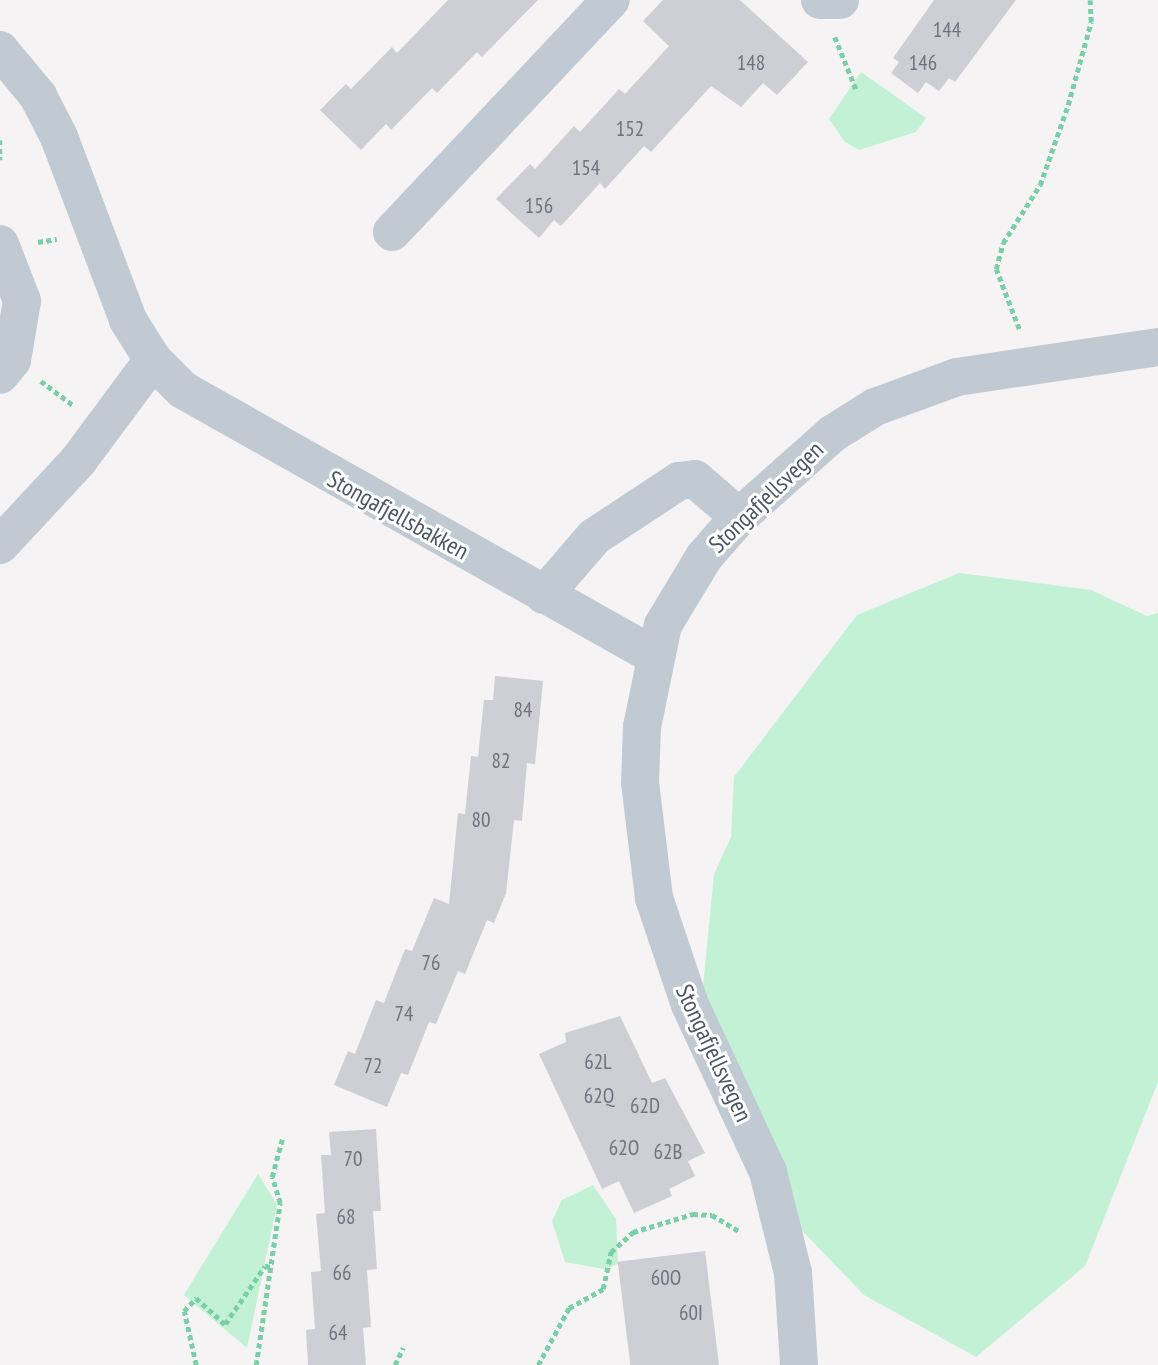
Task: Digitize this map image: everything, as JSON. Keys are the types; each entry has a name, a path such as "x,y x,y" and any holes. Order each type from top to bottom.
{"street":[{"path":"392,232 611,0"},
{"path":"820,0 841,15"},
{"name":"Stongafjellsbakken","path":"0,50 38,96 59,136 110,282 153,360 183,390 223,416 653,654"},
{"path":"0,244 22,301 6,368"},
{"name":"Stongafjellsvegen","path":"799,1365 793,1273 768,1172 690,1005 654,898 640,783 653,654 682,587 739,517 832,435 915,389 957,377 1158,347"},
{"path":"0,545 78,461 153,360"},
{"path":"544,595 586,544 679,481 695,479 739,517"}],"path":[{"path":"1021,344 1017,317 996,269 1003,243 1040,185 1068,105 1091,22 1090,0"},
{"path":"841,15 835,37 856,89"},
{"path":"0,140 0,160"},
{"path":"6,368 76,407"},
{"path":"256,1365 280,1203 272,1177 282,1139"},
{"path":"538,1365 569,1308 603,1289 611,1252 633,1232 693,1214 712,1215 739,1231"},
{"path":"196,1365 184,1311 196,1298 225,1324 265,1266 271,1267"},
{"path":"395,1365 403,1348"}],"green space":[{"path":"861,72 926,118 916,132 859,150 845,142 829,119"},
{"path":"959,573 1091,590 1147,616 1158,613 1158,1082 1085,1266 976,1357 864,1295 768,1195 703,987 714,874 731,837 734,777 857,615"},
{"path":"258,1174 277,1205 247,1348 184,1295"},
{"path":"593,1185 616,1219 618,1264 604,1269 565,1262 552,1221 562,1200"}],"building":[{"path":"448,0 538,0 482,57 477,52 437,93 432,88 391,130 386,124 361,150 320,110 346,84 351,89 392,47 397,53"},
{"path":"663,0 740,0 808,62 777,95 763,83 741,107 711,86 651,152 644,146 605,189 600,183 561,226 554,220 539,238 496,199 530,164 535,169 574,126 580,132 619,89 625,94 669,46 643,21"},
{"path":"934,0 1016,0 955,82 949,78 939,91 926,82 918,93 891,73 899,62 893,58"},
{"path":"495,676 543,681 535,764 527,763 522,821 514,820 506,893 494,923 487,920 465,974 458,971 436,1024 429,1022 408,1075 401,1073 387,1107 334,1085 348,1051 355,1054 376,1000 384,1003 405,949 412,951 434,898 449,904 458,813 465,814 471,756 478,757 484,700 493,700"},
{"path":"620,1016 652,1083 665,1078 705,1153 688,1161 695,1176 669,1189 672,1196 634,1213 619,1181 602,1189 539,1054 566,1042 565,1033"},
{"path":"376,1129 381,1211 373,1211 377,1269 367,1270 371,1327 363,1328 366,1365 308,1365 306,1330 315,1329 311,1272 321,1271 316,1214 325,1213 321,1155 331,1155 329,1132"},
{"path":"705,1251 719,1365 630,1365 618,1262"}]}
